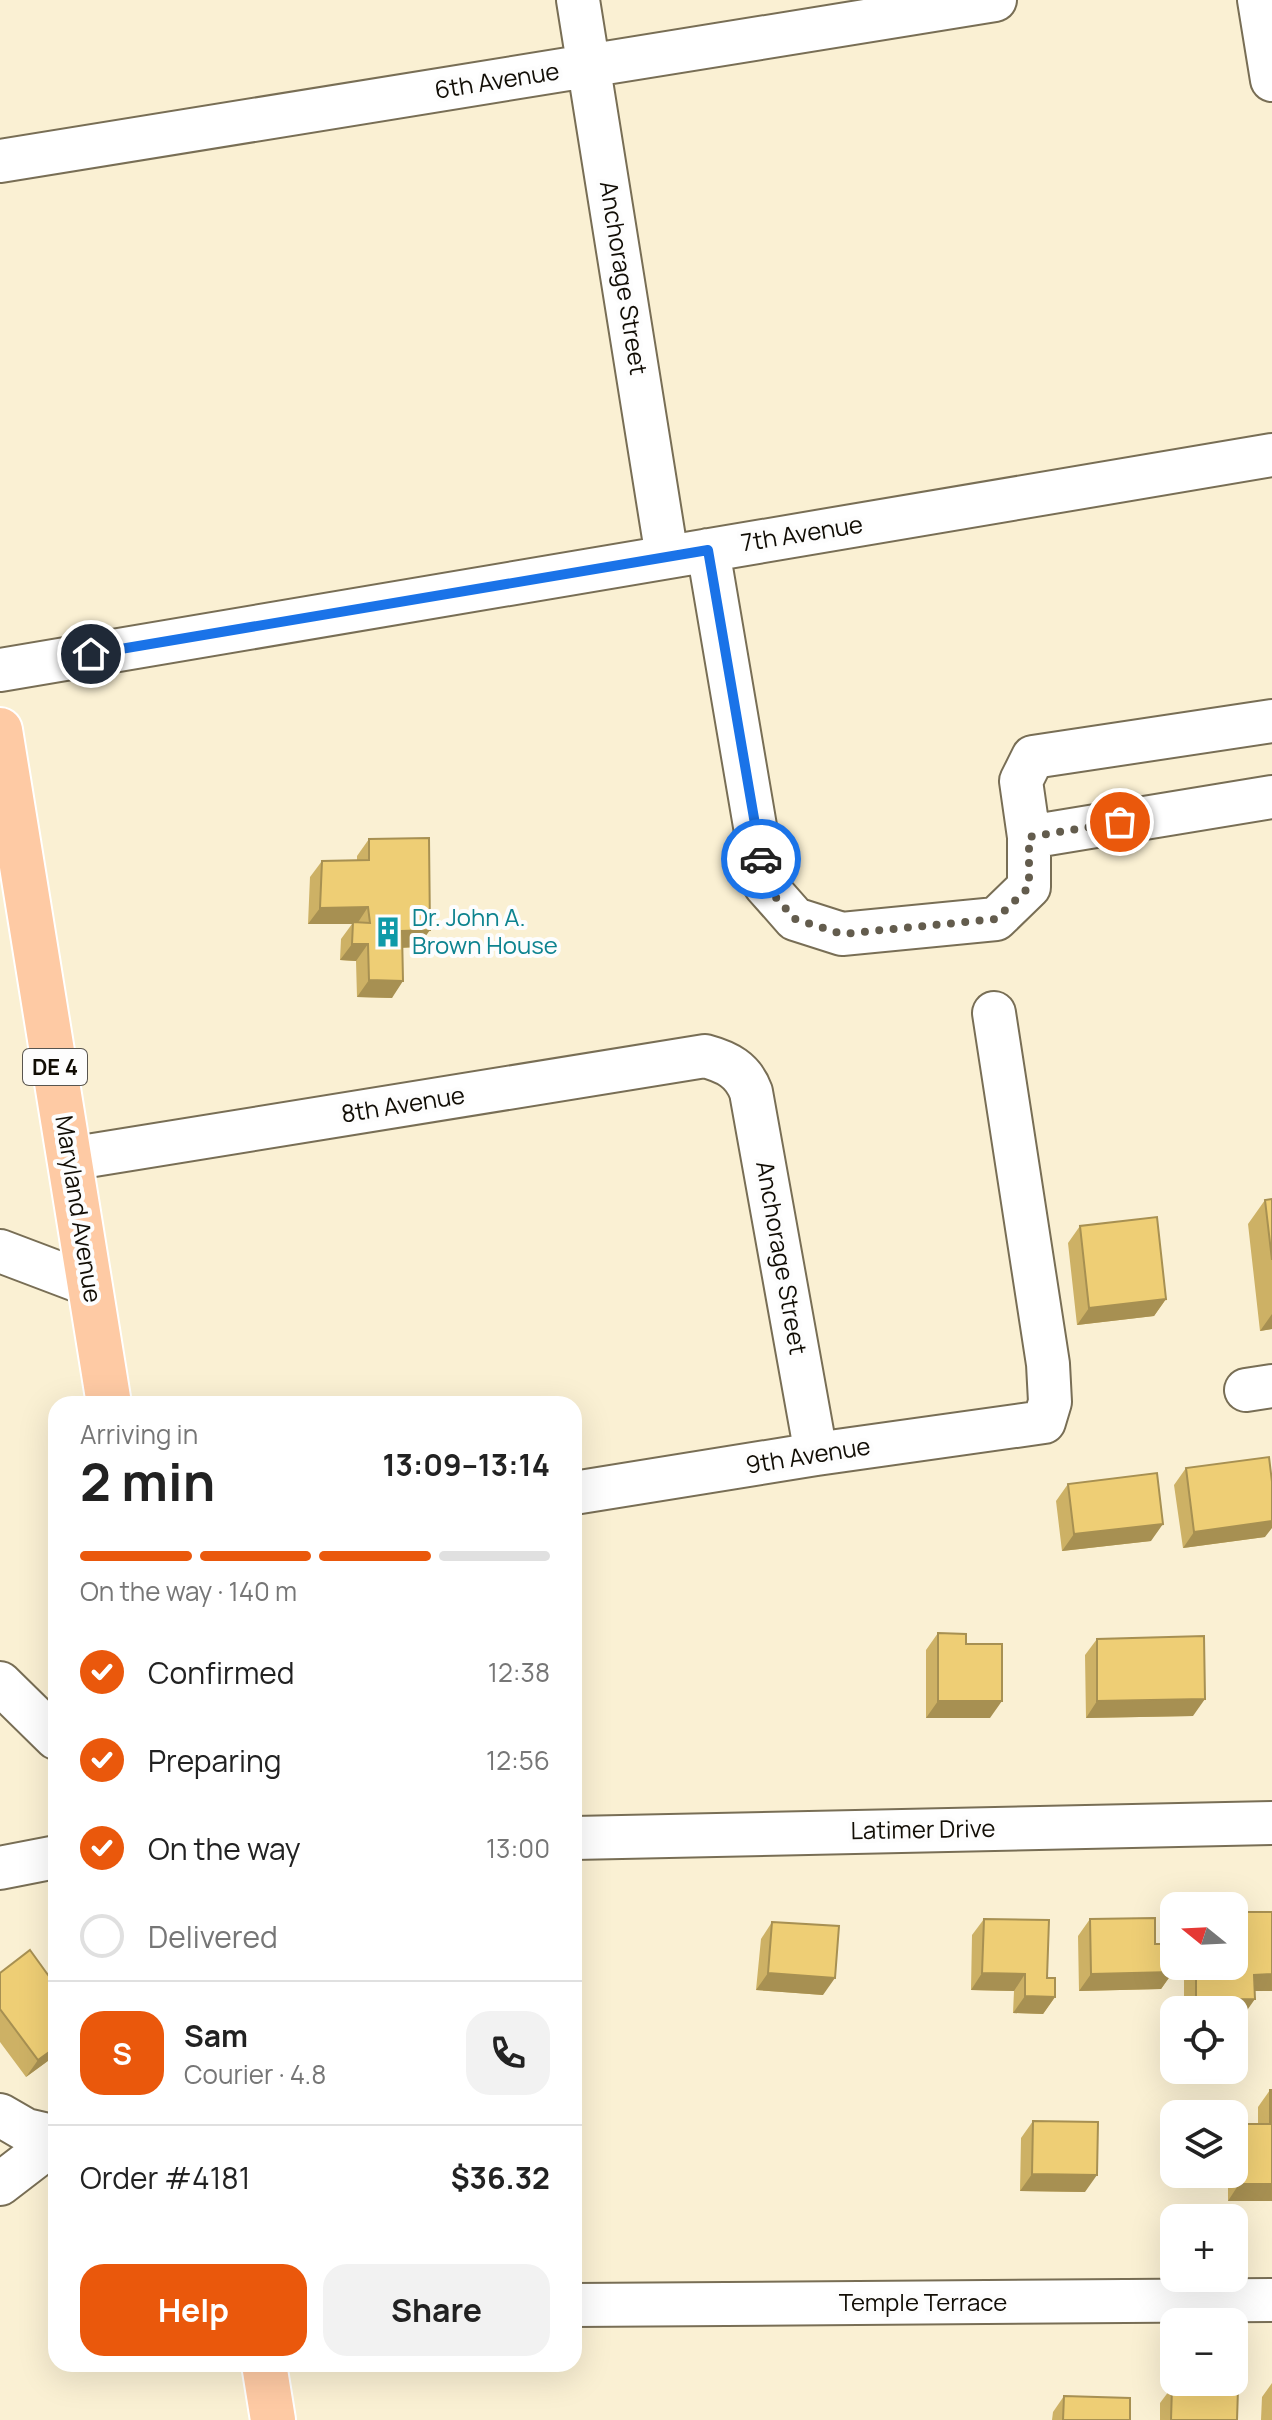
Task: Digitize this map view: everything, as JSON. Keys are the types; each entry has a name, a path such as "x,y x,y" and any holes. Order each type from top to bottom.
{"main road":[{"name":"Maryland Avenue","path":"0,730 108,1396"},
{"path":"265,2372 273,2420"}],"street":[{"name":"Anchorage Street","path":"578,0 667,557"},
{"name":"6th Avenue","path":"0,161 995,0"},
{"path":"1259,0 1272,80"},
{"name":"7th Avenue","path":"0,670 1272,455"},
{"path":"708,550 765,885 795,919 842,934 996,919 1029,887 1029,837 1021,781 1033,757 1272,721"},
{"path":"1029,837 1272,797"},
{"name":"9th Avenue","path":"582,1492 1044,1422 1050,1402 1048,1364 994,1013"},
{"name":"8th Avenue","path":"69,1159 705,1056 721,1060 734,1068"},
{"name":"Anchorage Street","path":"734,1068 746,1076 751,1092 816,1454"},
{"path":"0,1251 90,1285"},
{"path":"0,1683 48,1730"},
{"name":"Latimer Drive","path":"582,1838 1272,1823"},
{"path":"0,1868 48,1859"},
{"path":"0,2115 26,2130 48,2137"},
{"path":"0,2184 48,2145"},
{"name":"Temple Terrace","path":"582,2305 1272,2300"}],"building":[{"name":"Dr. John A. Brown House","path":"429,838 430,930 402,931 403,981 369,980 368,944 352,944 353,922 370,923 368,907 320,908 322,861 369,860 369,839"},
{"path":"1272,1199 1272,1260 1265,1200"},
{"path":"1157,1217 1166,1299 1089,1308 1080,1226"},
{"path":"1269,1457 1272,1521 1194,1532 1186,1468"},
{"path":"1157,1473 1163,1524 1074,1534 1068,1484"},
{"path":"938,1633 966,1634 966,1644 1002,1644 1002,1701 938,1701"},
{"path":"1204,1636 1205,1699 1097,1701 1097,1639"},
{"path":"1248,1912 1272,1912 1272,1974 1254,1975 1255,1999 1248,1999 1248,1996 1196,1996 1196,1980 1248,1980"},
{"path":"1155,1918 1155,1944 1160,1944 1160,1972 1091,1974 1090,1919"},
{"path":"984,1919 1049,1920 1047,1978 1055,1978 1055,1997 1025,1996 1025,1974 982,1973"},
{"path":"772,1922 839,1926 835,1978 768,1973"},
{"path":"30,1950 48,1975 48,2053 38,2060 0,2009 0,1973"},
{"path":"1272,2090 1272,2184 1248,2184 1248,2124 1270,2124"},
{"path":"1033,2121 1098,2122 1097,2175 1032,2174"},
{"path":"1064,2396 1130,2398 1130,2420 1063,2420"},
{"path":"1172,2396 1238,2396 1237,2420 1171,2420"}],"way so far":[{"path":"761,859 765,885 795,919 842,934 996,919 1029,887 1029,837 1120,822"}],"place":[{"name":"Dr. John A. Brown House","path":"388,932"}],"route":[{"path":"91,654 708,550 761,859"}]}
